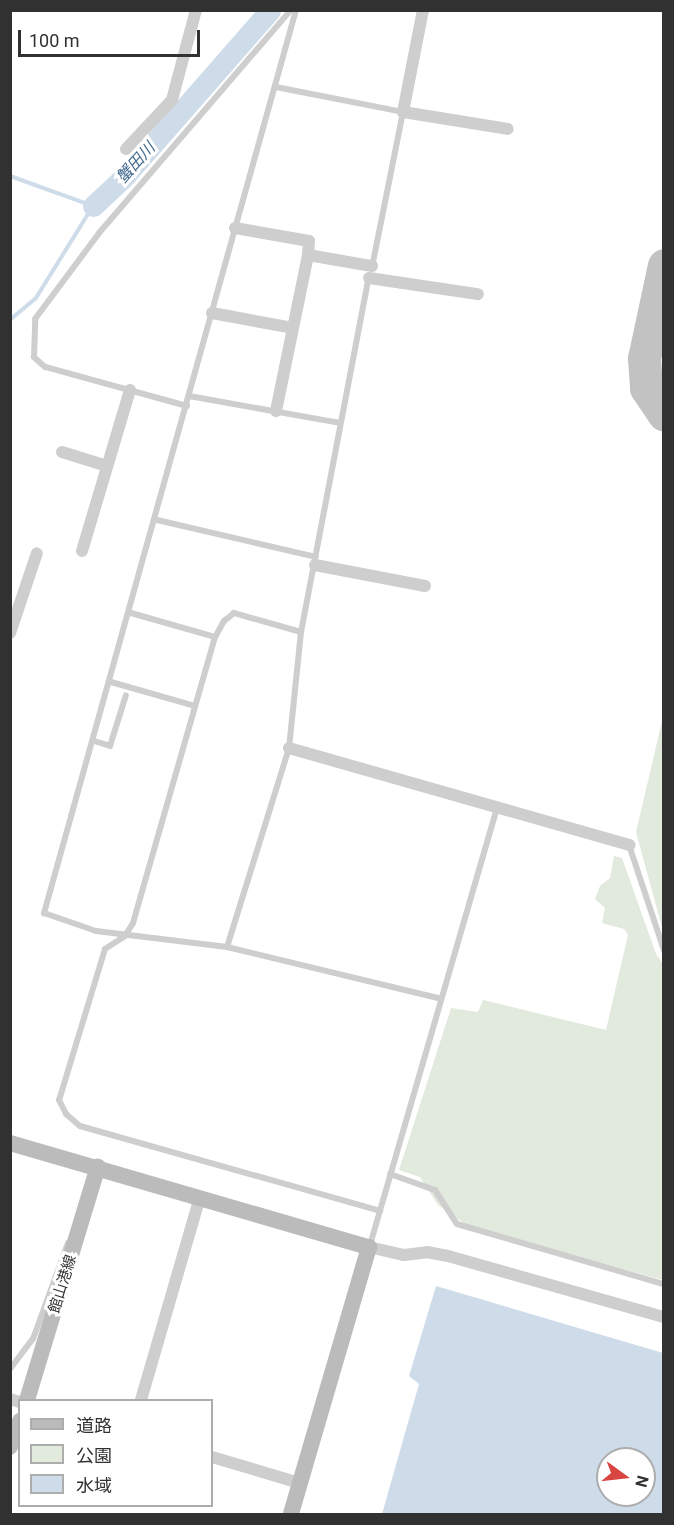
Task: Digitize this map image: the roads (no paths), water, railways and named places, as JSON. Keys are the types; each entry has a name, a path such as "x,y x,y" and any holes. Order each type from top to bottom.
{"street":[{"path":"423,10 403,112 508,129"},
{"path":"126,149 172,100 192,11"},
{"path":"235,228 309,241 276,411"},
{"path":"308,255 371,272 478,294"},
{"path":"212,313 292,328"},
{"path":"81,551 130,390"},
{"path":"62,452 107,466"},
{"path":"10,633 37,553"},
{"path":"315,561 425,586"},
{"path":"289,748 629,845"},
{"path":"10,1143 369,1247 404,1255 427,1252 448,1256 663,1317"},
{"name":"館山港線","path":"28,1399 98,1167"},
{"path":"142,1399 200,1197"},
{"path":"291,1515 369,1247"},
{"path":"10,1447 18,1426"},
{"path":"213,1457 300,1483"}],"lane":[{"path":"187,406 39,363 34,357 35,319 99,233 291,10"},
{"path":"296,10 157,519 44,914 125,936 227,947 438,998"},
{"path":"227,947 289,748 301,632 340,423 403,112 276,87"},
{"path":"189,396 340,423"},
{"path":"157,519 315,561"},
{"path":"130,613 215,637"},
{"path":"301,632 234,614 224,621 215,637 145,885 125,936 105,949 91,988 59,1100 66,1114 80,1126 380,1211"},
{"path":"111,682 195,706"},
{"path":"94,741 110,746 126,695"},
{"path":"369,1247 438,998 497,807"},
{"path":"629,845 663,950"},
{"path":"390,1174 435,1190 457,1224 663,1284"},
{"path":"10,1369 33,1339 64,1249 82,1223"}],"water":[{"path":"436,1286 663,1353 663,1514 382,1514 419,1384 409,1376"}],"waterway":[{"name":"蟹田川","path":"93,206 124,177 270,10"},
{"name":"蟹田川","path":"10,176 93,206 36,298 10,320"}]}
